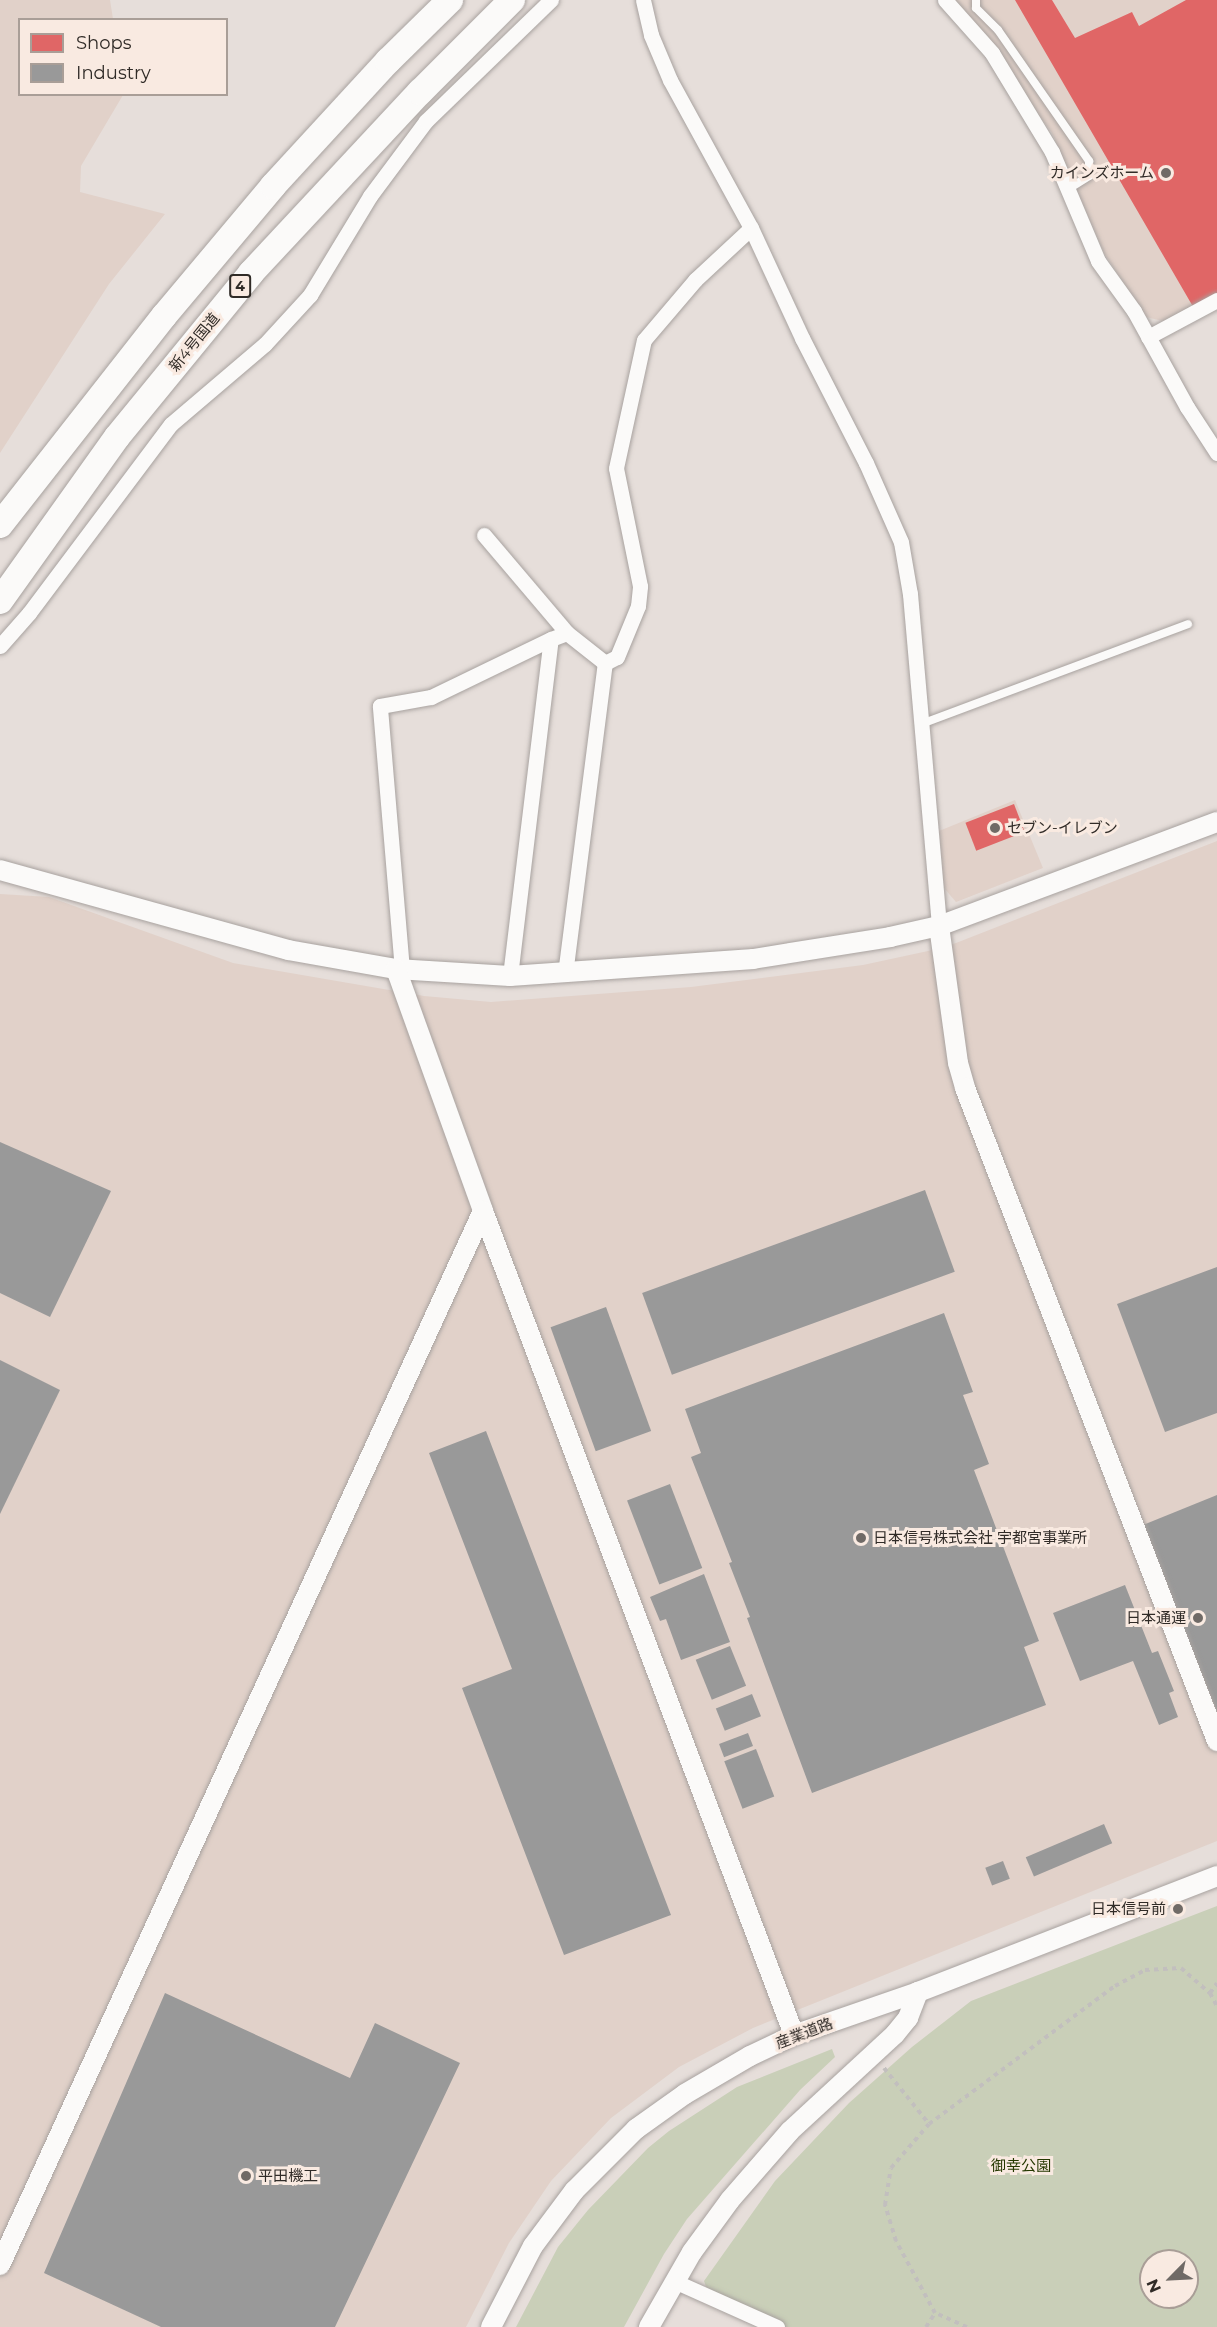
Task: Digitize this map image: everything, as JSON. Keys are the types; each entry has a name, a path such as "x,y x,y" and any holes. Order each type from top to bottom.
{"highway":[{"name":"4","path":"0,525 164,316 273,186 388,61 450,0"},
{"name":"新4号国道","path":"0,601 117,437 251,273 420,92 513,0"}],"street":[{"path":"0,646 29,612 171,424 265,344 310,295 370,196 426,121 551,0"},
{"path":"643,0 651,35 670,80 751,228 802,338 866,464 901,542 910,594 939,926 958,1063 965,1088 1217,1741"},
{"path":"945,0 992,53 1052,152 1098,261 1148,337 1187,407 1217,453"},
{"path":"605,663 617,657 639,596 640,586 616,468 644,340 695,279 751,228"},
{"path":"1148,337 1217,300"},
{"path":"484,535 567,633 605,663"},
{"path":"567,633 431,697 380,706 399,969 483,1211 794,2035"},
{"path":"510,976 551,639"},
{"path":"565,974 605,663"},
{"path":"0,870 288,950 399,969 510,976 565,974 753,959 891,937 939,926 1217,822"},
{"path":"0,2265 483,1211"},
{"name":"産業道路","path":"491,2327 533,2246 552,2218 601,2162 636,2130 685,2094 750,2056 794,2035 918,1992 1217,1875"},
{"path":"649,2327 674,2281 714,2220 767,2156 908,2018 918,1992"},
{"path":"674,2281 777,2327"}],"lane":[{"path":"976,0 976,8 998,30 1089,161 1089,176 1068,189"},
{"path":"921,724 1188,624"}],"path":[{"path":"967,2327 935,2313 896,2241 885,2205 891,2168 929,2124 1115,1986 1145,1970 1181,1968 1210,1993 1217,2006"},
{"path":"1210,1993 1217,1983"},
{"path":"872,2054 929,2124"},
{"path":"926,2327 935,2313"}],"shaded area":[{"path":"0,0 110,0 113,18 18,18 18,96 122,96 81,166 80,192 165,214 109,284 0,453"},
{"name":"カインズホーム","path":"955,0 1217,0 1217,295 1167,322 1146,317 1104,253 1052,133"},
{"path":"1015,800 1043,868 956,902 944,888 939,831"},
{"path":"1217,841 1217,1841 753,2028 679,2067 611,2118 551,2181 509,2243 466,2327 0,2327 0,894 49,897 233,963 424,996 491,1002 691,987 863,965 928,951 956,943"}],"green space":[{"name":"御幸公園","path":"1217,1906 1217,2327 765,2327 712,2304 704,2281 775,2181 849,2103 912,2047 971,2001"},
{"path":"832,2049 835,2057 800,2090 687,2219 664,2254 624,2327 516,2327 558,2247 588,2210 648,2148 669,2131 737,2087"}],"building: Shops":[{"name":"カインズホーム","path":"1015,0 1052,0 1075,38 1132,12 1139,26 1186,0 1217,0 1217,308 1199,317"},
{"name":"セブン-イレブン","path":"1014,804 1025,832 976,851 965,823"}],"building: Industry":[{"path":"0,1142 111,1191 50,1317 0,1293"},
{"path":"925,1190 955,1272 672,1375 642,1293"},
{"path":"1217,1267 1217,1413 1165,1432 1117,1304"},
{"path":"606,1307 651,1431 596,1451 551,1327"},
{"name":"日本信号株式会社 宇都宮事業所","path":"944,1313 973,1392 963,1395 989,1464 974,1470 1039,1641 1024,1647 1046,1705 812,1793 747,1618 750,1617 729,1563 732,1562 691,1457 701,1453 685,1409"},
{"path":"0,1360 60,1390 0,1514"},
{"path":"486,1431 671,1915 564,1955 462,1688 512,1669 429,1453"},
{"path":"670,1484 702,1568 659,1585 627,1500"},
{"name":"日本通運","path":"1217,1495 1217,1712 1143,1525"},
{"path":"704,1574 730,1642 681,1660 666,1619 660,1621 650,1597"},
{"path":"1125,1585 1152,1653 1158,1651 1174,1691 1169,1693 1178,1717 1159,1725 1133,1661 1080,1681 1053,1613"},
{"path":"730,1646 746,1686 712,1700 696,1660"},
{"path":"752,1694 761,1716 725,1731 716,1709"},
{"path":"748,1733 753,1746 724,1757 719,1744"},
{"path":"756,1749 774,1797 743,1809 724,1761"},
{"path":"1104,1824 1112,1843 1034,1877 1026,1857"},
{"path":"1003,1861 1010,1879 992,1886 985,1868"},
{"name":"平田機工","path":"165,1993 350,2078 375,2023 460,2063 335,2327 161,2327 44,2273"}],"place":[{"name":"カインズホーム","path":"1166,173"},
{"name":"セブン-イレブン","path":"995,828"},
{"name":"日本信号株式会社 宇都宮事業所","path":"861,1538"},
{"name":"日本通運","path":"1198,1618"},
{"name":"日本信号前","path":"1178,1909"},
{"name":"平田機工","path":"246,2176"}]}
